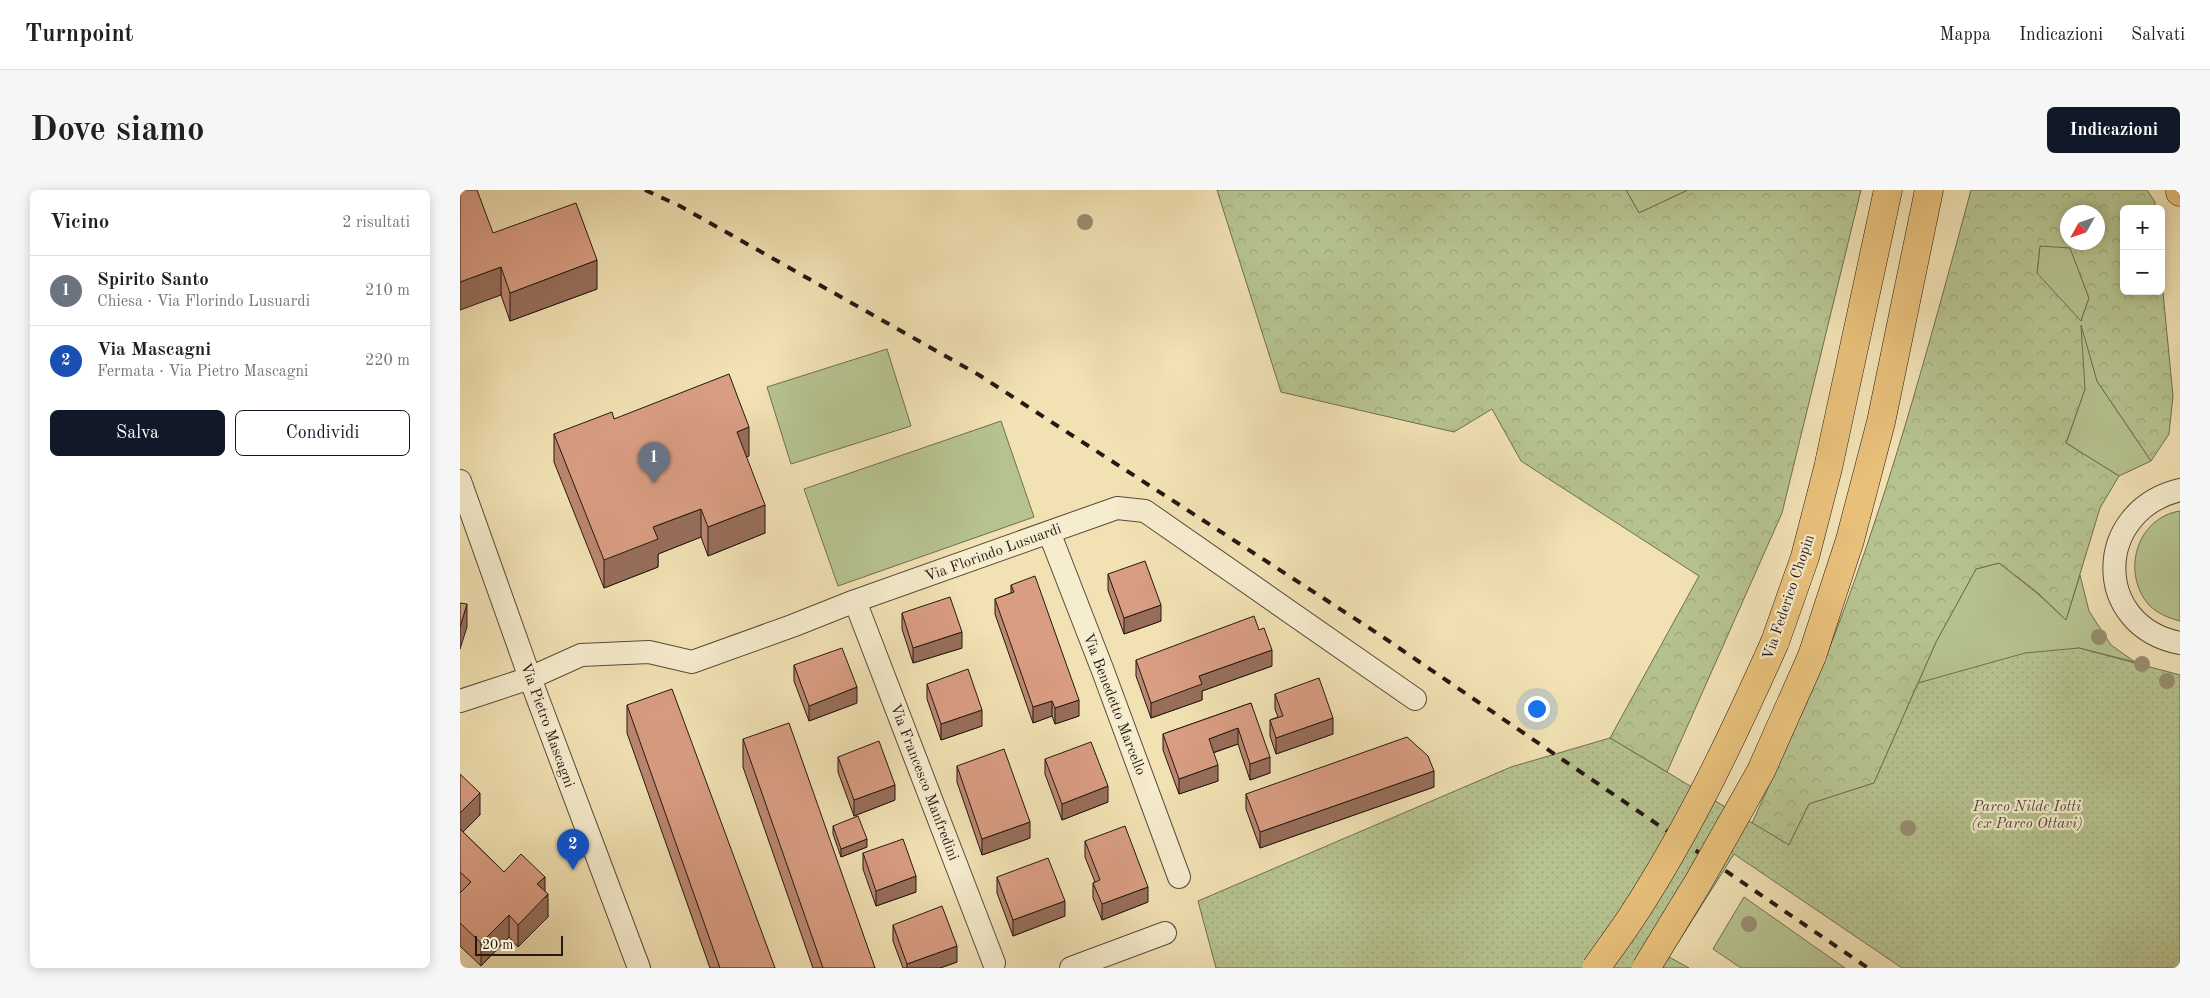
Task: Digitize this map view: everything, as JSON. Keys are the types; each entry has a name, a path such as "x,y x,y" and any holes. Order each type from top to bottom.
{"main road":[{"name":"Via Federico Chopin","path":"1596,968 1635,913 1676,844 1741,717 1774,642 1805,557 1828,468 1888,190"},
{"path":"1646,968 1700,881 1761,771 1812,656 1850,540 1881,422 1930,193"}],"street":[{"name":"Via Pietro Mascagni","path":"460,481 530,678 639,968"},
{"path":"2180,490 2164,494 2133,516 2119,538 2114,565 2115,581 2125,606 2136,621 2163,639 2180,643"},
{"name":"Via Florindo Lusuardi","path":"460,701 530,678 580,655 649,652 692,662 855,601 1117,508 1145,511 1415,699"},
{"name":"Via Benedetto Marcello","path":"1049,532 1103,671 1179,877"},
{"name":"Via Francesco Manfredini","path":"855,601 994,963"},
{"path":"1071,968 1165,933"}],"green space":[{"path":"1217,190 1626,190 1639,213 1688,190 1861,190 1782,513 1667,772 1610,738 1699,576 1521,461 1492,409 1454,432 1281,392"},
{"path":"1626,190 1688,190 1639,213"},
{"path":"1971,190 2147,190 2155,205 2120,205 2120,295 2163,295 2173,396 2169,434 2151,461 2097,381 2081,325 2085,389 2066,443 2119,476 2100,508 2066,620 2038,593 1999,563 1976,569 1936,642 1874,783 1809,804 1789,845 1752,823 1823,664 1845,606 1886,488 1922,369","holes":["2060,205 2105,205 2105,250 2071,250 2089,298 2081,321 2037,273 2040,246 2060,247"]},
{"path":"2040,245 2060,246 2060,250 2071,250 2089,298 2081,321 2097,381 2151,461 2119,476 2066,443 2085,389 2037,273"},
{"path":"887,349 911,426 791,464 767,387"},
{"path":"1001,421 1034,517 838,586 804,489"},
{"path":"2180,511 2180,621 2156,611 2149,605 2140,592 2136,578 2135,563 2143,535 2153,524 2165,516"},
{"path":"1999,563 2038,594 2066,620 2080,575 2089,611 2111,645 2135,662 2079,648 1918,683 1936,642 1976,569"},
{"name":"Parco Nilde Iotti (ex Parco Ottavi)","path":"2079,648 2180,675 2180,968 1902,968 1734,854 1662,968 1216,968 1198,901 1511,767 1610,738 1789,845 1809,804 1874,783 1918,683 2025,653"},
{"path":"1744,897 1845,968 1741,968 1713,949"},
{"path":"1669,957 1689,968 1662,968"}],"building":[{"path":"460,190 477,190 493,233 576,203 597,260 510,293 501,267 460,282"},
{"path":"729,374 749,427 737,432 765,505 708,527 701,509 653,527 658,539 604,560 554,434 612,412 614,419"},
{"path":"1145,561 1161,605 1124,618 1108,574"},
{"path":"1035,576 1079,700 1055,708 1052,701 1033,707 995,599 1014,592 1011,585"},
{"path":"950,597 962,632 913,648 902,613"},
{"path":"460,603 467,604 460,627"},
{"path":"1254,616 1259,630 1264,628 1272,650 1199,676 1202,684 1151,703 1136,660"},
{"path":"842,648 857,687 809,706 794,665"},
{"path":"968,669 982,710 941,724 927,684"},
{"path":"1319,678 1333,718 1276,738 1270,720 1283,716 1275,694"},
{"path":"672,689 775,968 720,968 627,705"},
{"path":"1251,703 1270,757 1250,764 1238,728 1209,739 1218,765 1179,779 1163,734"},
{"path":"789,723 875,968 823,968 743,739"},
{"path":"1407,737 1428,756 1434,771 1260,832 1246,794"},
{"path":"879,741 895,785 854,800 838,757"},
{"path":"1091,742 1108,786 1062,804 1045,759"},
{"path":"1004,749 1030,822 982,839 957,766"},
{"path":"460,774 480,793 460,813"},
{"path":"858,816 867,839 841,849 833,826"},
{"path":"1125,826 1148,887 1102,904 1093,883 1100,880 1085,841"},
{"path":"460,829 504,872 521,854 545,877 537,884 548,894 518,925 509,915 481,943 460,923 460,893 471,882 460,872"},
{"path":"903,839 916,876 876,891 863,853"},
{"path":"1048,858 1065,901 1013,920 997,877"},
{"path":"942,906 957,946 907,964 893,925"}],"railway":[{"path":"645,190 680,206 979,375 1377,633 1868,968"}],"place":[{"name":"Spirito Santo","path":"654,483"},
{"name":"Via Mascagni","path":"573,870"}]}
